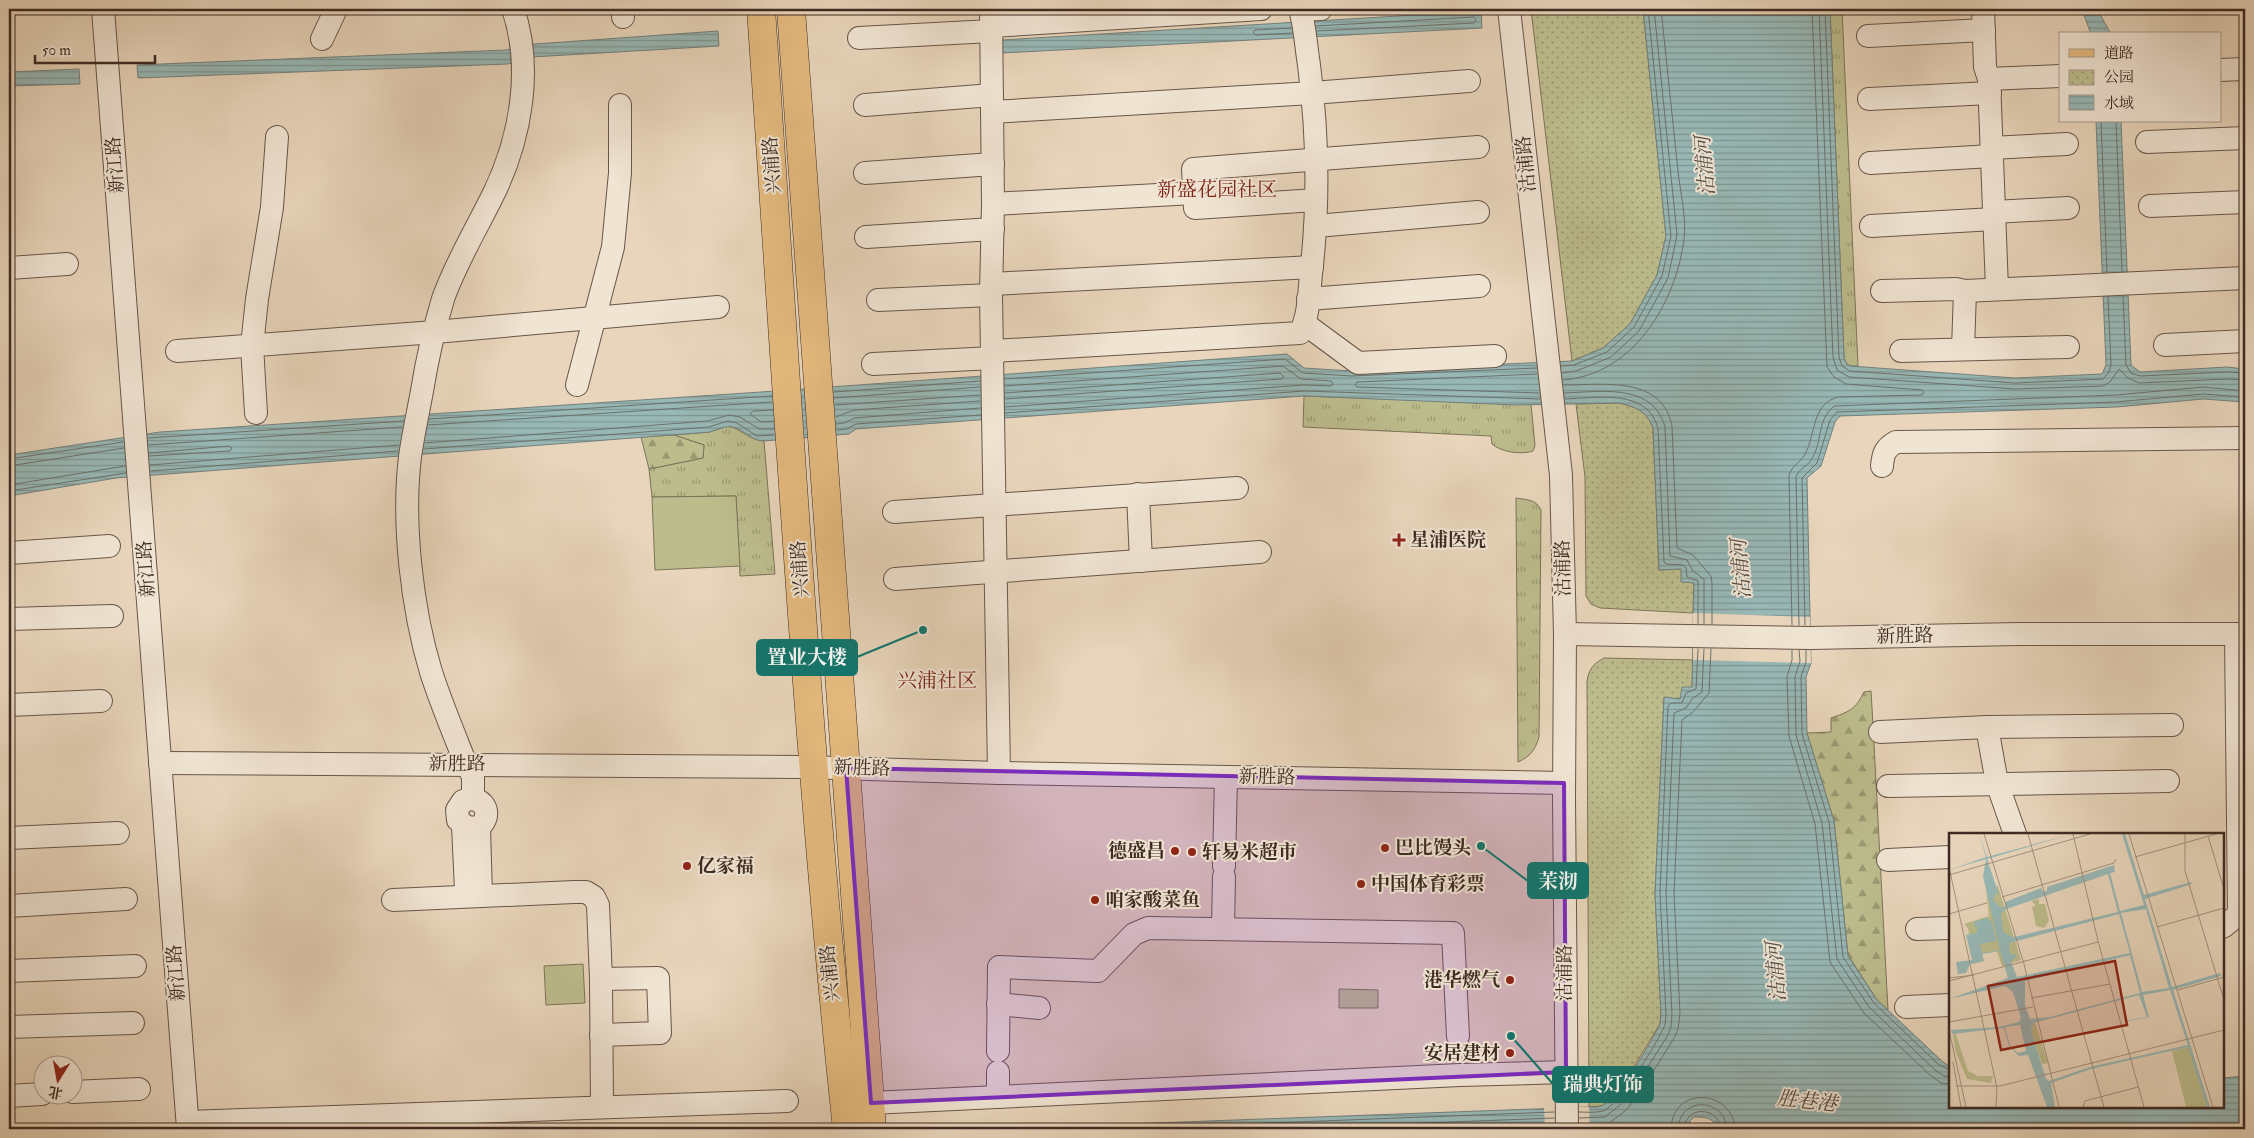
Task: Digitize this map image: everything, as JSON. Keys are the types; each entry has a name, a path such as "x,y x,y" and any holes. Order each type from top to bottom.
{"main road":[{"name":"兴浦路","path":"761,9 812,767 828,951 847,1129"},
{"name":"兴浦路","path":"791,9 871,1116"}],"street":[{"name":"新江路","path":"103,9 188,1126"},
{"path":"322,39 336,9"},
{"path":"474,897 471,826 457,815 457,810 468,800 462,776 466,764 431,672 416,602 410,543 408,493 410,458 418,411 444,299 467,243 497,187 512,144 520,111 523,63 513,9"},
{"path":"859,38 991,22 1262,9"},
{"name":"沽浦路","path":"1509,9 1561,475 1564,634 1566,1129"},
{"path":"872,364 993,360 1300,333 1304,324 1308,299 1316,226 1316,159 1312,93 1306,43 1306,11"},
{"path":"1868,36 1984,19 1985,67 1989,86 1997,289"},
{"path":"991,22 993,164 991,290 999,773"},
{"path":"2222,70 2245,69"},
{"path":"1869,99 2059,76"},
{"path":"864,105 1312,93 1469,81"},
{"path":"577,385 613,247 620,173 620,105"},
{"path":"256,413 252,346 257,299 272,207 277,137"},
{"path":"2146,142 2245,138"},
{"path":"1870,162 2067,144"},
{"path":"1316,200 1194,208 1193,169 1478,148"},
{"path":"865,173 993,164"},
{"path":"993,204 1194,192"},
{"path":"2150,206 2245,202"},
{"path":"1872,226 2068,208"},
{"path":"1316,226 1478,212"},
{"path":"866,237 993,229"},
{"path":"9,268 67,264"},
{"path":"878,300 1312,267"},
{"path":"1882,291 1956,288 1965,291 2245,278"},
{"path":"1308,299 1479,286"},
{"path":"1963,350 1965,291"},
{"path":"177,352 718,307"},
{"path":"1304,324 1358,363 1495,356"},
{"path":"2165,345 2245,340"},
{"path":"1900,351 2068,348"},
{"path":"1882,466 1883,453 1888,446 1896,442 2245,438"},
{"path":"894,512 1237,488"},
{"path":"1138,494 1141,561"},
{"path":"9,553 109,546"},
{"path":"895,579 1260,552"},
{"path":"9,619 112,616"},
{"name":"新胜路","path":"1564,634 1810,638 2018,634 2240,634"},
{"path":"2236,918 2240,634"},
{"path":"9,705 101,701"},
{"path":"1880,732 1987,727 2172,725"},
{"path":"1987,727 1997,783 2015,833"},
{"name":"新胜路","path":"160,763 812,767 999,773 1564,783"},
{"path":"1222,928 1226,776"},
{"path":"1888,786 2168,782"},
{"path":"9,838 118,833"},
{"path":"1888,860 1949,857"},
{"path":"393,900 586,892 594,896 598,905 601,979 602,1107"},
{"path":"9,906 126,899"},
{"path":"998,1098 999,967 1098,971 1134,934 1148,928 1453,933 1459,1056"},
{"path":"1917,929 1949,928"},
{"path":"9,971 135,966"},
{"path":"601,979 658,978 660,1033 601,1035"},
{"path":"998,1004 1039,1008"},
{"path":"1906,1007 1949,1005"},
{"path":"9,1027 133,1023"},
{"path":"871,1116 926,1100 998,1098 1459,1056 1521,1073 1566,1072"},
{"path":"82,1092 139,1089"},
{"path":"9,1096 32,1095"},
{"path":"188,1126 602,1107 786,1101"}],"highlighted area":[{"path":"846,768 1564,783 1566,1072 871,1103"}],"green space":[{"path":"1531,9 1643,9 1666,236 1657,275 1630,324 1603,348 1572,361"},
{"path":"1830,9 1842,9 1858,366 1849,365 1844,357"},
{"path":"1304,396 1531,404 1535,446 1533,451 1517,453 1496,447 1492,444 1491,436 1303,427"},
{"path":"1619,403 1640,411 1651,422 1653,428 1659,570 1682,569 1694,583 1693,613 1600,608 1591,604 1586,596 1585,477 1576,404"},
{"path":"727,426 737,429 754,439 764,441 775,574 740,576 736,496 652,497 649,469 703,458 704,445 674,435 710,432"},
{"path":"674,435 704,445 703,458 649,469 641,437"},
{"path":"736,496 740,566 655,570 652,497"},
{"path":"1516,498 1534,502 1541,510 1539,737 1532,752 1518,762"},
{"path":"1604,658 1693,660 1692,688 1680,699 1664,698 1655,894 1660,1024 1622,1086 1602,1106 1589,1107 1587,681 1592,667"},
{"path":"1871,691 1888,1010 1877,1000 1848,955 1834,821 1807,733 1831,732 1831,718 1851,709 1864,692"},
{"path":"583,964 585,1003 546,1005 544,966"},
{"path":"1339,989 1378,990 1378,1008 1339,1008"}],"water":[{"path":"1643,9 1830,9 1844,357 1846,363 1850,366 2015,378 2102,374 2106,365 2096,122 2121,122 2131,365 2140,372 2227,367 2245,369 2245,402 2203,399 2117,407 1840,416 1835,422 1821,466 1807,478 1811,663 1806,677 1807,733 1834,821 1848,956 1877,1000 1949,1066 1949,1108 2224,1108 2224,1078 2245,1076 2245,1129 1716,1129 1711,1120 1694,1117 1690,1121 1689,1129 990,1129 1595,1107 1608,1102 1616,1093 1642,1056 1660,1024 1655,894 1664,697 1680,699 1682,687 1692,687 1694,583 1681,582 1681,569 1659,570 1653,428 1648,417 1636,408 1619,403 1516,405 1304,396 856,429 849,434 764,441 736,428 726,427 710,432 116,478 9,496 9,455 160,432 761,392 1287,354 1304,368 1352,371 1572,361 1603,348 1630,324 1657,275 1666,236"},
{"path":"2078,9 2097,9 2110,32 2090,32 2084,15"},
{"path":"1481,11 1482,28 1002,53 1002,40"},
{"path":"718,31 719,46 532,57 508,64 138,78 137,65 506,50 535,44"},
{"path":"79,69 80,84 9,86 9,72"}],"pier":[{"path":"1693,613 1810,617 1811,663 1693,660"},
{"path":"1544,1107 1589,1107 1590,1129 1545,1129"}],"tunnel":[{"path":"1458,1036 1459,1057"}],"place":[{"name":"星浦医院","path":"1399,540"},
{"name":"置业大楼","path":"923,630"},
{"name":"茉沏","path":"1481,846"},
{"name":"巴比馒头","path":"1385,848"},
{"name":"德盛昌","path":"1175,851"},
{"name":"轩易米超市","path":"1192,852"},
{"name":"亿家福","path":"687,866"},
{"name":"中国体育彩票","path":"1361,884"},
{"name":"咱家酸菜鱼","path":"1095,900"},
{"name":"港华燃气","path":"1510,980"},
{"name":"瑞典灯饰","path":"1511,1036"},
{"name":"安居建材","path":"1510,1053"}],"district":[{"name":"新盛花园社区","path":"1217,189"},
{"name":"兴浦社区","path":"937,680"}],"water label":[{"name":"沽浦河","path":"1705,166"},
{"name":"沽浦河","path":"1741,569"},
{"name":"沽浦河","path":"1776,972"},
{"name":"胜巷港","path":"1807,1101"}]}
